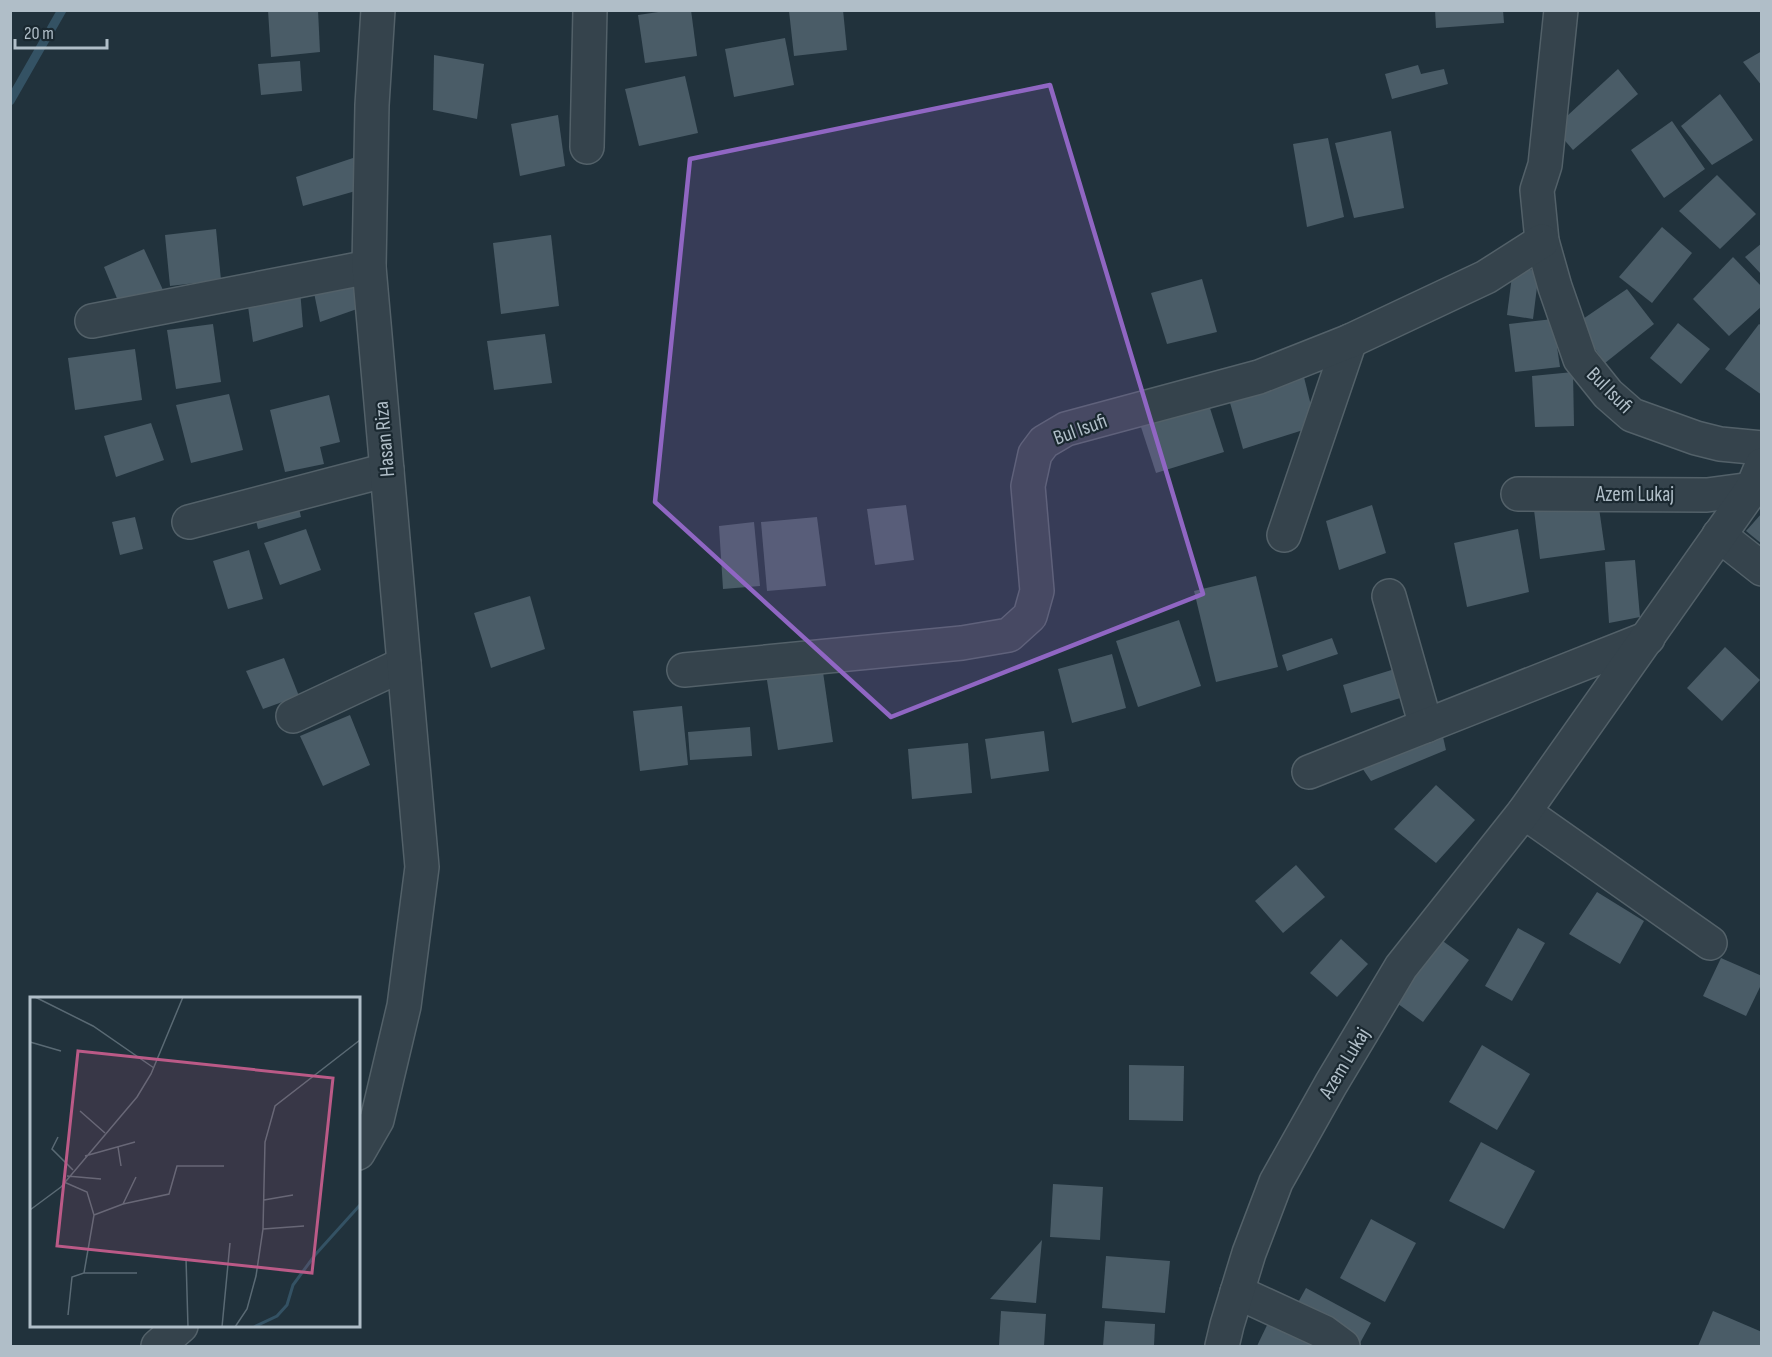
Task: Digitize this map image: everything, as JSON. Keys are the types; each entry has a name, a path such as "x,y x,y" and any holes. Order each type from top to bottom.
{"street":[{"name":"Hasan Riza","path":"360,1149 377,1120 404,1006 422,867 369,267 372,105 378,10"},
{"path":"587,147 590,10"},
{"name":"Bul Isufi","path":"1561,10 1545,165 1537,189 1542,241 1580,359 1608,394 1632,415 1662,427 1720,444 1761,448"},
{"name":"Bul Isufi","path":"684,670 962,643 1009,635 1030,616 1037,591 1028,486 1035,454 1044,442 1066,429 1259,377 1350,341 1486,277 1542,241"},
{"path":"92,321 369,267"},
{"path":"1284,535 1350,341"},
{"path":"189,522 387,470"},
{"name":"Azem Lukaj","path":"1518,494 1707,495 1757,477"},
{"name":"Azem Lukaj","path":"1222,1347 1249,1253 1276,1182 1401,967 1524,812 1648,638 1757,477"},
{"path":"1719,535 1761,569"},
{"path":"1389,596 1426,726"},
{"path":"1309,772 1648,638"},
{"path":"293,716 404,664"},
{"path":"1524,812 1710,943"},
{"path":"1237,1292 1324,1332 1343,1347"},
{"path":"158,1347 181,1327"}],"highlighted area":[{"path":"1050,85 1203,594 891,717 655,502 690,159"}],"building":[{"path":"268,10 318,10 320,52 271,57"},
{"path":"691,10 697,56 645,63 638,15"},
{"path":"843,10 847,50 794,56 789,11"},
{"path":"1435,10 1503,10 1504,23 1436,28"},
{"path":"785,38 794,85 734,97 725,49"},
{"path":"1762,51 1762,86 1743,62"},
{"path":"434,55 484,64 477,119 433,110"},
{"path":"300,61 302,91 261,95 258,64"},
{"path":"1418,65 1421,74 1444,69 1448,84 1392,99 1385,74"},
{"path":"1618,69 1638,94 1573,150 1554,128"},
{"path":"685,76 698,133 639,146 625,89"},
{"path":"1720,94 1753,140 1712,165 1681,126"},
{"path":"558,115 565,166 520,176 511,124"},
{"path":"1672,121 1705,169 1664,198 1631,150"},
{"path":"1391,131 1404,208 1354,218 1335,143"},
{"path":"1328,138 1344,217 1307,227 1293,144"},
{"path":"353,158 359,190 303,206 296,177"},
{"path":"1717,175 1756,214 1720,249 1679,211"},
{"path":"1662,227 1692,253 1652,303 1619,277"},
{"path":"216,229 221,280 170,286 165,235"},
{"path":"551,235 559,306 501,314 493,243"},
{"path":"1762,243 1762,275 1745,257"},
{"path":"144,249 163,290 121,308 104,267"},
{"path":"1733,257 1762,287 1762,306 1729,336 1693,299"},
{"path":"1513,268 1539,271 1533,319 1507,315"},
{"path":"353,279 357,309 320,322 313,288"},
{"path":"1202,279 1217,332 1167,344 1151,293"},
{"path":"300,289 303,327 253,342 247,299"},
{"path":"1627,289 1654,324 1605,363 1577,323"},
{"path":"1553,319 1560,367 1515,372 1509,324"},
{"path":"1678,323 1710,349 1681,384 1650,358"},
{"path":"213,324 221,382 176,389 167,330"},
{"path":"1759,324 1762,326 1762,395 1725,369"},
{"path":"545,334 552,383 494,390 487,341"},
{"path":"135,349 142,400 75,410 68,358"},
{"path":"1302,369 1316,426 1243,449 1227,392"},
{"path":"1573,372 1574,426 1535,427 1532,376"},
{"path":"229,394 243,450 191,463 176,405"},
{"path":"329,395 340,442 320,447 324,464 285,472 270,410"},
{"path":"1209,405 1224,452 1156,473 1140,424"},
{"path":"151,423 164,460 116,477 104,436"},
{"path":"297,500 301,517 258,529 254,512"},
{"path":"1598,501 1605,550 1540,559 1534,510"},
{"path":"906,505 914,560 875,565 867,509"},
{"path":"1372,505 1386,553 1339,570 1326,521"},
{"path":"1762,513 1762,544 1746,531"},
{"path":"135,517 143,549 120,555 112,522"},
{"path":"817,517 826,586 767,591 761,522"},
{"path":"754,522 760,586 723,589 719,526"},
{"path":"306,529 321,570 280,585 264,543"},
{"path":"1518,529 1529,592 1467,607 1454,543"},
{"path":"249,550 263,599 228,609 213,561"},
{"path":"1635,560 1640,617 1609,623 1605,562"},
{"path":"1256,576 1278,667 1216,682 1194,591"},
{"path":"530,596 545,649 491,668 474,613"},
{"path":"1179,620 1201,686 1138,707 1116,641"},
{"path":"1332,638 1338,654 1287,671 1282,655"},
{"path":"1725,647 1760,680 1722,721 1687,688"},
{"path":"1112,654 1126,708 1072,723 1058,669"},
{"path":"284,658 299,696 263,709 246,671"},
{"path":"822,665 833,742 778,750 766,674"},
{"path":"1398,668 1407,696 1351,713 1343,685"},
{"path":"682,706 688,765 640,771 633,711"},
{"path":"350,715 370,765 323,786 300,736"},
{"path":"750,727 752,756 690,760 688,732"},
{"path":"1441,728 1446,750 1371,781 1358,762"},
{"path":"1044,731 1049,771 991,779 985,739"},
{"path":"968,743 972,793 912,799 908,749"},
{"path":"1436,785 1475,820 1436,863 1394,829"},
{"path":"1296,865 1325,897 1283,933 1255,901"},
{"path":"1597,892 1644,921 1620,964 1569,934"},
{"path":"1518,928 1545,943 1512,1001 1485,986"},
{"path":"1341,939 1368,964 1337,997 1310,973"},
{"path":"1440,939 1469,960 1423,1022 1394,1001"},
{"path":"1721,958 1762,976 1762,983 1746,1016 1703,996"},
{"path":"1482,1045 1530,1074 1497,1130 1449,1102"},
{"path":"1129,1065 1184,1066 1183,1121 1129,1120"},
{"path":"1481,1142 1535,1171 1504,1229 1449,1201"},
{"path":"1053,1184 1103,1187 1100,1240 1050,1237"},
{"path":"1371,1219 1416,1243 1385,1302 1340,1278"},
{"path":"1042,1240 1036,1303 990,1299"},
{"path":"1106,1256 1170,1261 1165,1313 1102,1308"},
{"path":"1306,1288 1371,1323 1360,1343 1295,1308"},
{"path":"1001,1311 1046,1314 1044,1346 999,1346"},
{"path":"1713,1311 1762,1332 1762,1346 1698,1346"},
{"path":"1105,1321 1155,1324 1154,1346 1103,1346"},
{"path":"1269,1321 1323,1346 1257,1346"}],"waterway":[{"path":"10,101 62,10"}]}
